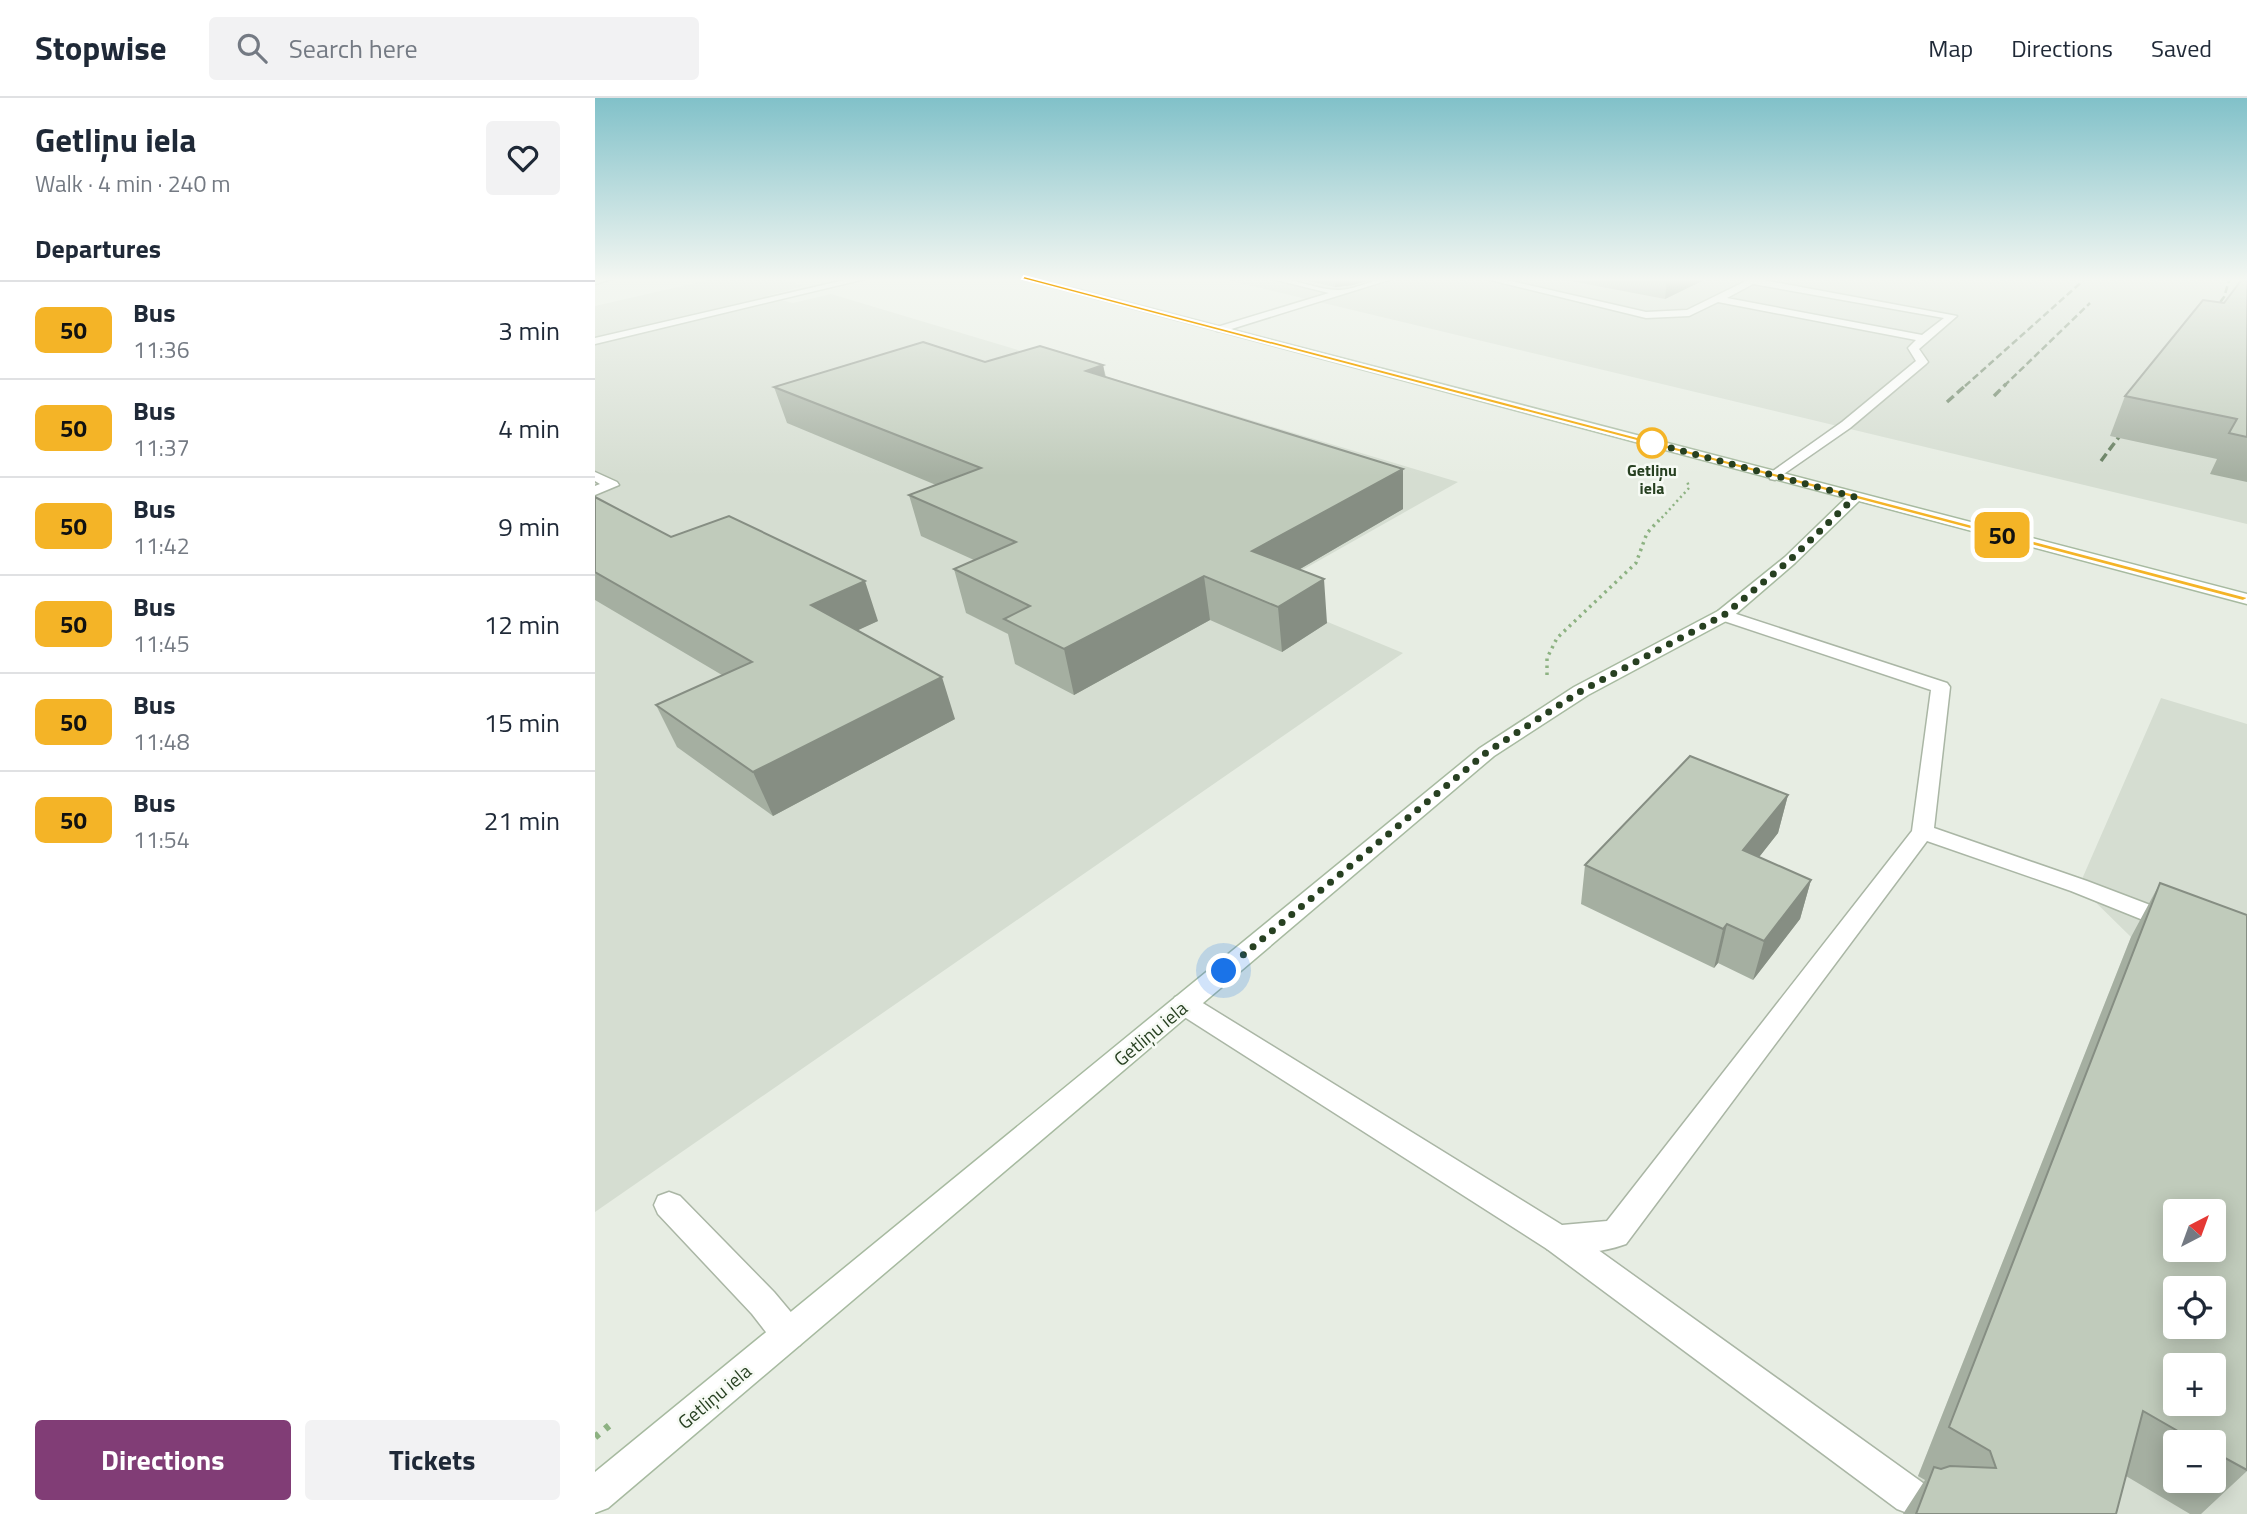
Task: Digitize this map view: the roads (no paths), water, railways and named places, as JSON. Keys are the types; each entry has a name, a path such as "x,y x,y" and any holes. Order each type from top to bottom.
{"main road":[{"path":"1278,344 2247,599"},
{"path":"1775,476 1846,425 1922,362 1913,348 1918,344"},
{"path":"595,476 612,485 595,491"},
{"name":"Getliņu iela","path":"595,1495 1487,752 1581,691 1724,615 1790,560 1855,497"},
{"path":"1558,1238 1615,1234 1923,832 1941,687 1724,615"},
{"path":"1923,832 2079,886 2195,932"},
{"path":"1184,1004 1558,1238 1910,1496 1941,1514"},
{"path":"669,1205 763,1303 788,1334"}],"railway":[{"path":"1965,386 2012,344"},
{"path":"2004,386 2047,344"},
{"path":"1947,402 1967,384"},
{"path":"1994,396 2004,386"},
{"path":"2101,461 2130,422"}],"place":[{"name":"Getliņu iela","path":"1652,443"}]}
